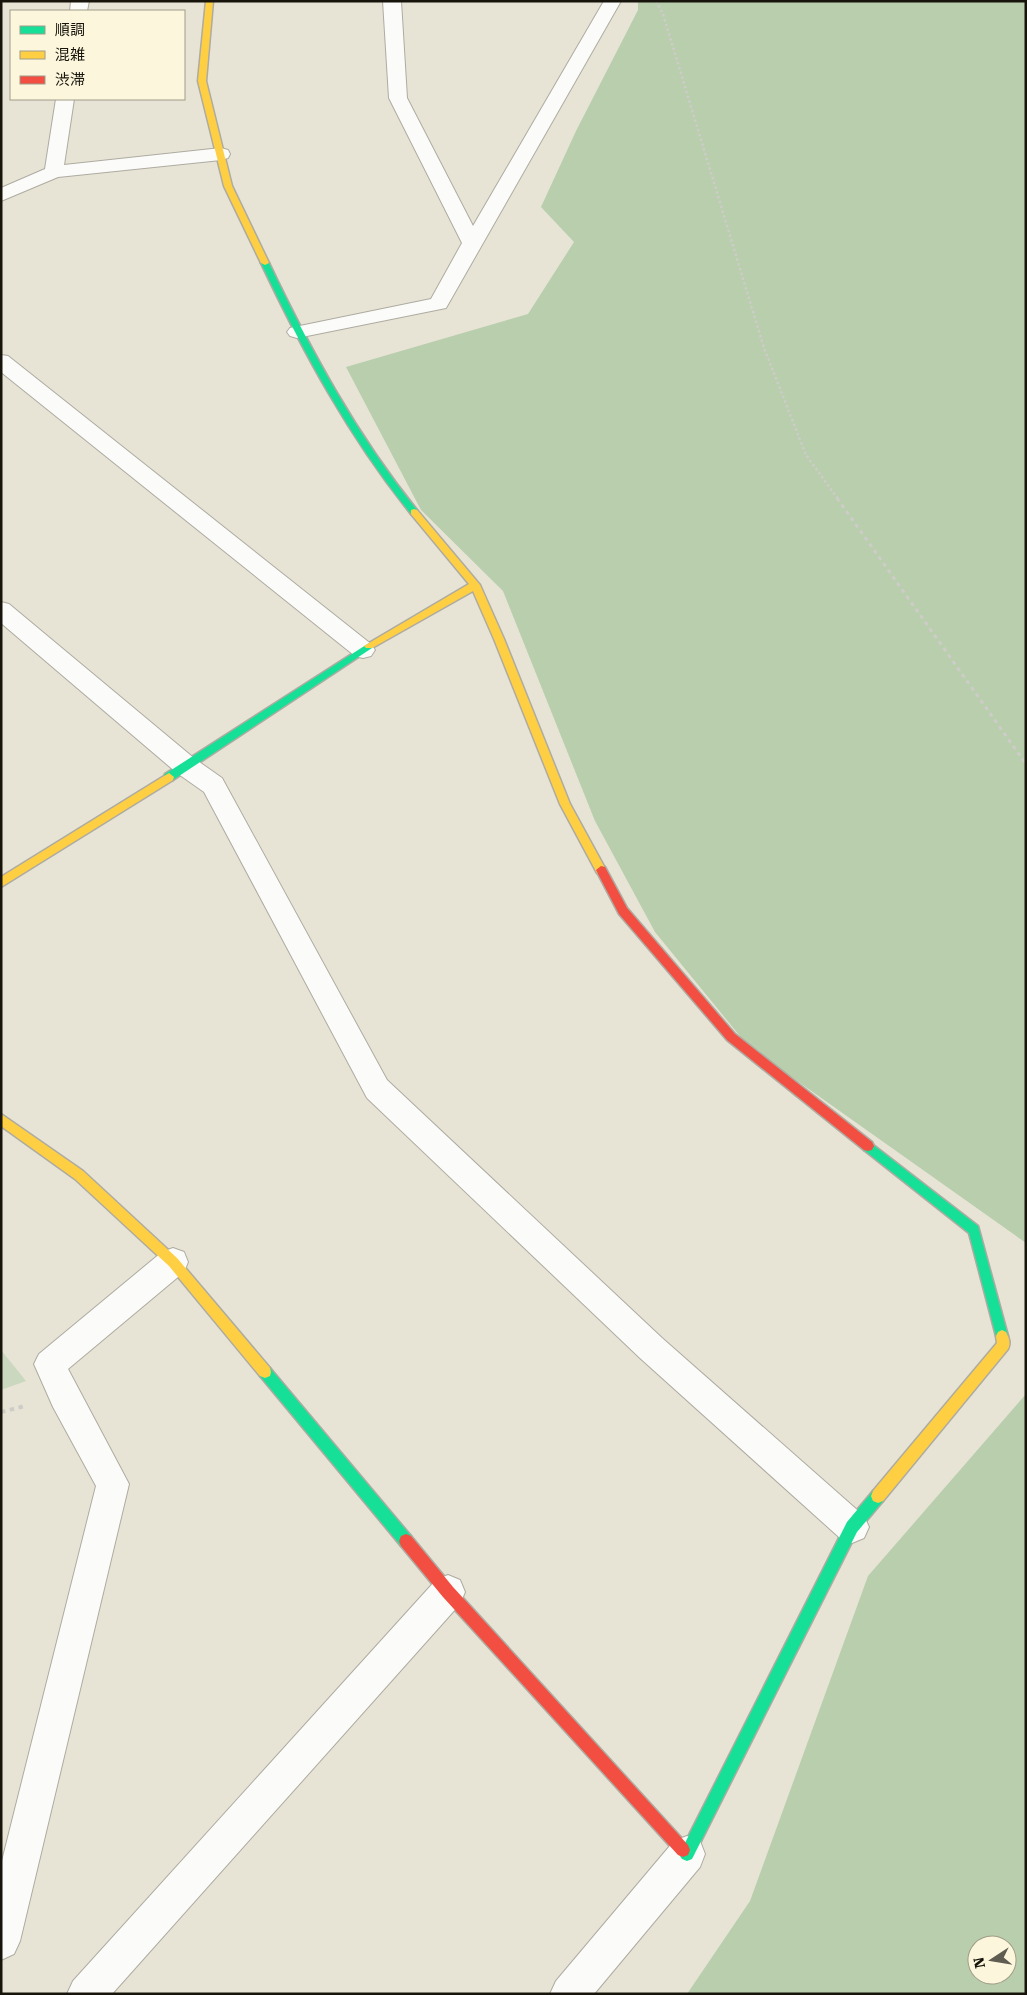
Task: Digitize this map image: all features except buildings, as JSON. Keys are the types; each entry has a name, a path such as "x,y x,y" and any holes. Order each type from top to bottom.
{"street":[{"path":"210,1 202,81 228,186 297,332 341,412 397,492 475,585 499,639 565,804 623,911 731,1037 974,1230 1004,1345 852,1527 687,1854 569,1994"},
{"path":"392,1 398,98 472,243"},
{"path":"297,332 439,304 472,243 488,220 613,1"},
{"path":"54,172 65,100"},
{"path":"1,195 54,172 221,154"},
{"path":"1,361 363,650"},
{"path":"1,883 186,766 363,650 475,585"},
{"path":"1,610 186,766 213,785 377,1089 651,1348 852,1527"},
{"path":"1,1119 79,1175 173,1262 448,1592 687,1854"},
{"path":"1,1941 113,1484 64,1396 50,1364 173,1262"},
{"path":"86,1994 448,1592"}],"path":[{"path":"656,1 666,24 764,348 806,455 1026,764"}],"green space":[{"path":"638,1 1026,1 1026,1243 748,1046 655,932 595,821 503,591 421,510 346,367 528,314 574,242 541,207 576,131 638,10"},
{"path":"1,1350 26,1381 1,1390"},
{"path":"1026,1394 1026,1994 687,1994 750,1901 868,1576"}],"traffic: fast":[{"path":"265,263 331,393 370,454 414,512"},
{"path":"169,777 369,646"},
{"path":"868,1146 974,1230 1002,1336"},
{"path":"265,1372 406,1541"},
{"path":"683,1850 687,1854 852,1527 878,1496"}],"traffic: slow":[{"path":"210,1 202,81 228,186 265,263"},
{"path":"369,646 475,585 414,512"},
{"path":"475,585 499,639 565,804 601,870"},
{"path":"1,883 169,777"},
{"path":"1,1119 79,1175 173,1262 265,1372"},
{"path":"878,1496 1004,1345 1002,1336"}],"traffic: jam":[{"path":"601,870 623,911 731,1037 868,1146"},
{"path":"406,1541 448,1592 683,1850"}]}
